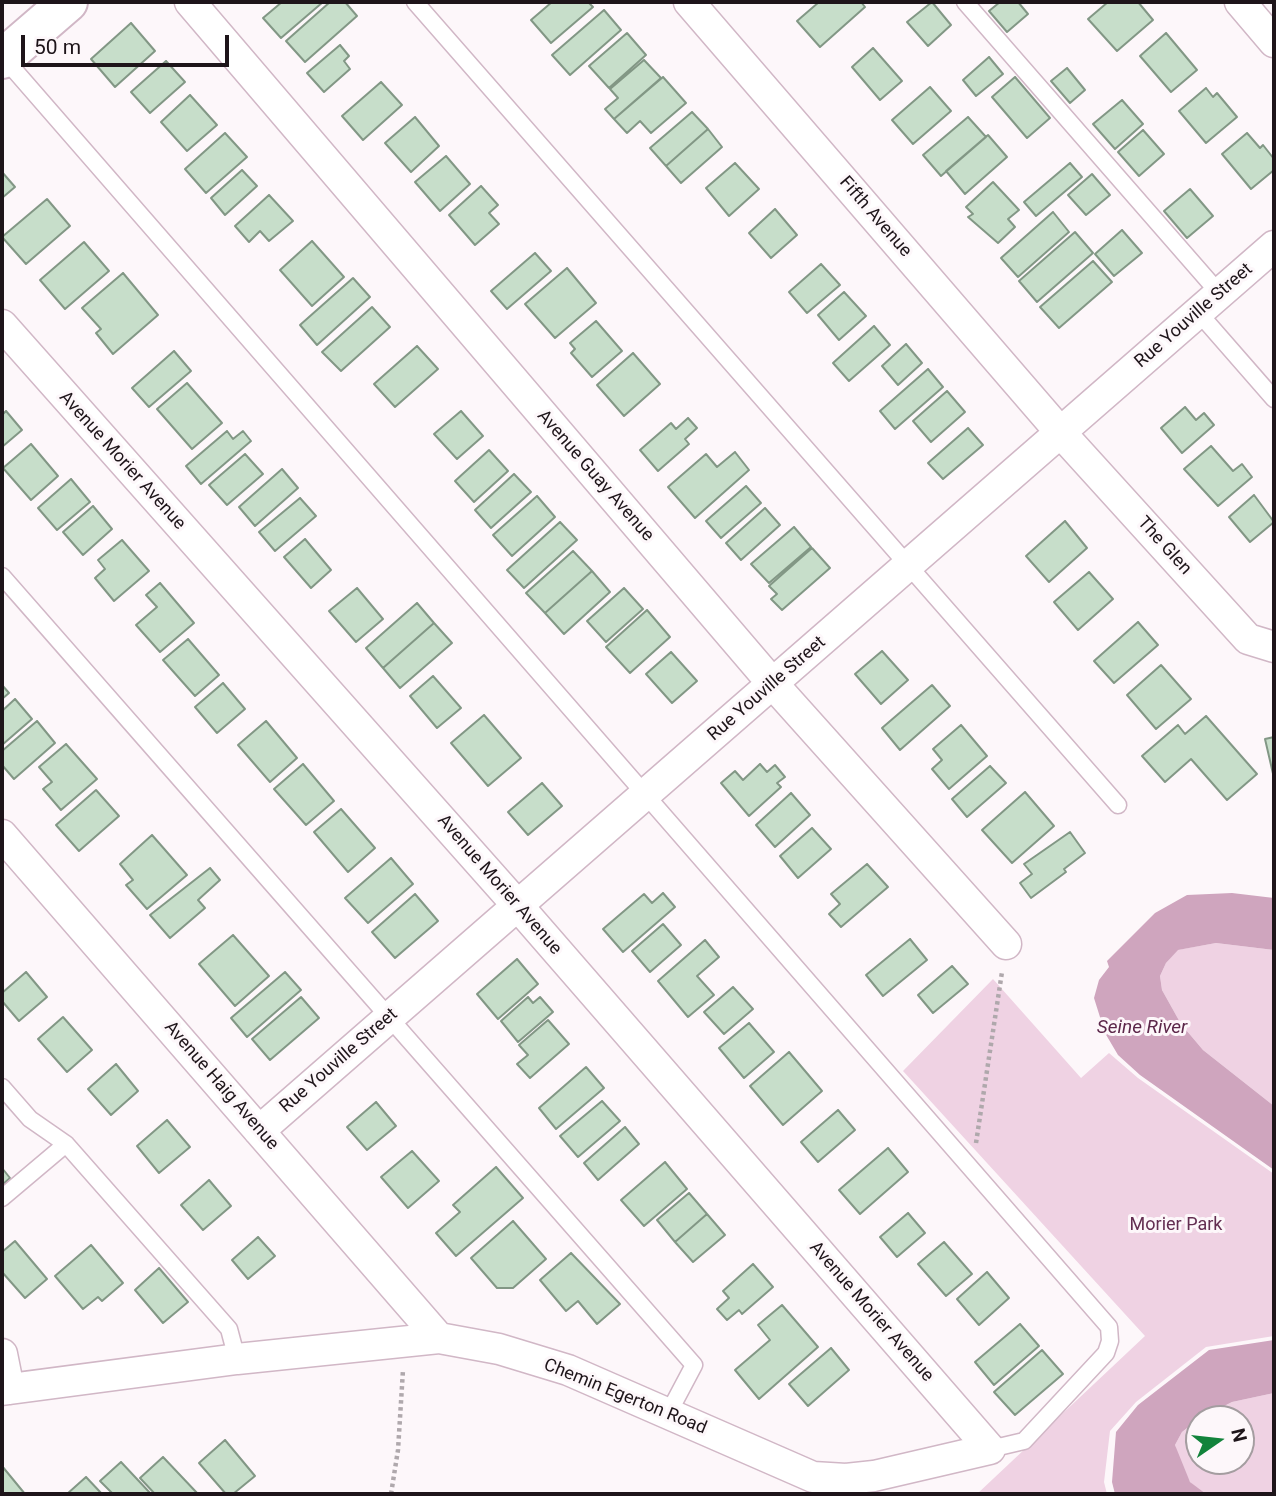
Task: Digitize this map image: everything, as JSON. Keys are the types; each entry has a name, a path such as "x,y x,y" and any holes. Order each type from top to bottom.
{"street":[{"path":"2,57 68,2"},
{"name":"Avenue Guay Avenue","path":"190,2 773,684 1006,944"},
{"name":"Fifth Avenue","path":"689,2 1061,433"},
{"path":"1241,2 1274,42"},
{"name":"Rue Youville Street","path":"259,1131 1274,246"},
{"name":"Avenue Morier Avenue","path":"2,325 518,906 990,1449"},
{"name":"The Glen","path":"1061,433 1248,639 1274,647"},
{"name":"Avenue Haig Avenue","path":"2,835 439,1338"},
{"name":"Chemin Egerton Road","path":"5,1390 237,1359 439,1338 499,1349 568,1370 813,1477 846,1479 874,1476 990,1449"},
{"path":"2,1354 5,1390"}],"lane":[{"path":"415,2 1118,805"},
{"path":"965,2 1208,302 1274,399"},
{"path":"2,57 1109,1326 1110,1341 1106,1353 1024,1441 990,1449"},
{"path":"2,576 694,1364 668,1413"},
{"path":"2,1087 30,1119 66,1144 229,1329 237,1359"},
{"path":"2,1198 66,1144"}],"path":[{"path":"972,1168 1006,944"},
{"path":"391,1494 398,1450 405,1342"}],"green space":[{"path":"1216,943 1274,950 1274,1106 1203,1050 1181,1024 1162,990 1160,976 1177,950"},
{"name":"Morier Park","path":"993,979 1081,1078 1109,1053 1138,1078 1274,1174 1274,1336 1206,1347 1136,1402 1110,1431 1104,1482 1107,1494 977,1494 1145,1336 903,1071"},
{"path":"1274,1393 1274,1494 1206,1494 1199,1491 1186,1475 1255,1475 1255,1405 1227,1405"},
{"path":"1185,1430 1185,1473 1175,1445"}],"water":[{"name":"Seine River","path":"1232,893 1274,898 1274,950 1216,943 1178,950 1166,963 1160,976 1162,990 1181,1024 1203,1050 1274,1106 1274,1170 1140,1075 1118,1055 1105,1033 1094,998 1099,980 1109,967 1107,961 1155,913 1187,895"},
{"path":"1274,1340 1274,1393 1226,1405 1185,1405 1185,1430 1175,1445 1185,1475 1206,1494 1115,1494 1112,1482 1116,1432 1138,1405 1209,1350"}],"building":[{"path":"282,2 323,2 281,38 263,18"},
{"path":"330,2 345,2 357,16 305,62 286,41"},
{"path":"552,2 588,2 593,7 551,43 531,20"},
{"path":"819,2 861,2 865,7 820,47 797,21"},
{"path":"932,2 951,25 928,46 907,22"},
{"path":"1000,2 1018,2 1028,14 1007,32 989,11"},
{"path":"1108,2 1138,2 1153,20 1117,51 1088,19"},
{"path":"604,10 621,30 570,75 552,55"},
{"path":"131,23 155,51 115,87 91,59"},
{"path":"627,33 646,55 609,88 589,66"},
{"path":"1166,33 1197,70 1171,92 1140,56"},
{"path":"340,45 349,56 344,61 350,69 324,92 307,73"},
{"path":"873,48 902,81 880,100 852,67"},
{"path":"989,57 1003,74 976,96 963,80"},
{"path":"644,60 661,78 614,119 605,109 618,98 610,89"},
{"path":"166,61 185,82 150,113 131,92"},
{"path":"1067,68 1085,90 1070,103 1051,81"},
{"path":"663,77 686,103 651,133 640,121 627,133 614,119"},
{"path":"1015,77 1050,118 1027,138 992,97"},
{"path":"381,82 402,105 363,140 342,116"},
{"path":"930,87 951,111 913,144 892,120"},
{"path":"1206,88 1213,97 1217,93 1237,117 1206,143 1179,111"},
{"path":"190,95 217,125 187,151 161,122"},
{"path":"1122,100 1143,124 1115,149 1093,124"},
{"path":"692,112 708,129 666,166 650,148"},
{"path":"415,117 439,146 411,172 385,143"},
{"path":"968,117 986,137 941,176 923,155"},
{"path":"708,129 722,147 681,183 666,166"},
{"path":"1143,130 1164,154 1139,176 1118,152"},
{"path":"225,133 247,157 206,193 185,169"},
{"path":"1247,133 1260,148 1263,145 1274,159 1274,170 1251,189 1222,154"},
{"path":"988,135 1007,157 965,194 946,171"},
{"path":"446,156 470,184 440,211 415,182"},
{"path":"735,163 759,189 729,216 706,188"},
{"path":"1070,163 1082,177 1036,216 1024,202"},
{"path":"242,170 257,186 225,215 211,198"},
{"path":"2,172 15,187 2,198"},
{"path":"1092,174 1110,195 1086,215 1068,195"},
{"path":"993,182 1019,210 1008,219 1015,227 998,243 968,217 973,214 966,207"},
{"path":"481,186 498,205 489,213 499,224 475,245 449,215"},
{"path":"1190,189 1213,216 1187,238 1164,211"},
{"path":"269,195 293,221 269,241 260,231 249,242 235,226"},
{"path":"47,199 70,226 26,264 2,237"},
{"path":"775,209 797,235 771,258 749,233"},
{"path":"1053,212 1069,232 1018,277 1001,258"},
{"path":"1122,230 1142,253 1114,276 1095,254"},
{"path":"1075,232 1093,253 1037,302 1019,281"},
{"path":"312,241 344,277 312,306 280,270"},
{"path":"84,242 109,271 65,309 40,280"},
{"path":"535,253 551,271 507,309 491,291"},
{"path":"1093,261 1112,282 1059,328 1040,307"},
{"path":"821,264 840,285 807,313 789,292"},
{"path":"567,268 596,303 555,338 525,304"},
{"path":"123,273 158,315 113,354 96,333 101,329 82,308"},
{"path":"353,278 370,297 317,345 300,325"},
{"path":"844,292 866,316 839,340 818,315"},
{"path":"372,307 390,327 341,371 322,352"},
{"path":"596,321 622,351 592,377 571,353 575,349 570,343"},
{"path":"874,326 890,345 849,381 833,363"},
{"path":"906,344 922,363 898,385 882,366"},
{"path":"417,346 438,369 395,407 374,384"},
{"path":"174,351 191,371 149,407 132,388"},
{"path":"633,353 660,384 624,416 597,385"},
{"path":"928,369 943,387 895,429 880,411"},
{"path":"187,383 222,423 192,449 157,409"},
{"path":"947,391 965,412 931,442 913,421"},
{"path":"1185,407 1196,420 1204,413 1214,425 1182,453 1161,428"},
{"path":"6,411 22,430 2,447 2,415"},
{"path":"461,411 483,436 457,459 434,434"},
{"path":"688,418 697,428 685,439 689,444 658,471 640,450 671,423 676,429"},
{"path":"968,428 983,445 943,479 928,463"},
{"path":"227,431 233,439 243,431 251,441 201,484 186,466"},
{"path":"31,444 58,476 31,500 3,468"},
{"path":"1211,446 1233,471 1242,464 1252,477 1218,506 1184,469"},
{"path":"489,450 508,471 474,502 455,481"},
{"path":"735,452 749,470 695,518 668,487 706,454 717,467"},
{"path":"245,454 263,474 227,505 209,485"},
{"path":"282,469 298,488 255,526 239,507"},
{"path":"514,474 531,492 491,528 475,510"},
{"path":"71,479 90,502 57,530 38,508"},
{"path":"746,486 761,503 721,538 706,521"},
{"path":"1254,495 1274,522 1250,542 1229,517"},
{"path":"537,496 555,517 512,556 493,535"},
{"path":"300,498 316,516 275,551 259,532"},
{"path":"93,506 112,529 83,555 63,532"},
{"path":"765,508 780,525 741,560 726,543"},
{"path":"1065,521 1087,548 1049,582 1026,556"},
{"path":"560,522 577,540 524,588 507,570"},
{"path":"794,527 811,547 769,583 751,564"},
{"path":"305,539 331,570 311,588 284,557"},
{"path":"122,540 149,571 114,601 95,578 105,569 98,560"},
{"path":"812,548 830,568 782,610 771,599 777,594 769,586"},
{"path":"573,551 592,571 545,613 526,593"},
{"path":"592,571 610,592 564,634 545,613"},
{"path":"1089,572 1113,599 1078,630 1054,602"},
{"path":"160,583 194,623 160,652 136,625 157,607 146,595"},
{"path":"357,588 383,619 356,642 329,611"},
{"path":"624,588 643,609 606,642 587,621"},
{"path":"417,603 434,623 383,668 366,648"},
{"path":"647,610 670,637 630,673 606,647"},
{"path":"1138,622 1158,645 1114,683 1094,661"},
{"path":"434,623 452,643 400,688 383,668"},
{"path":"188,639 219,675 195,696 163,660"},
{"path":"882,651 908,680 881,704 855,674"},
{"path":"671,652 697,681 672,703 646,674"},
{"path":"1161,665 1191,699 1156,729 1127,695"},
{"path":"433,676 461,708 437,728 410,696"},
{"path":"223,683 245,709 217,733 195,707"},
{"path":"2,685 9,693 2,699"},
{"path":"932,685 950,706 900,750 882,728"},
{"path":"15,699 32,719 2,745 2,711"},
{"path":"484,715 521,758 488,786 451,743"},
{"path":"1206,716 1257,774 1227,800 1191,759 1165,782 1142,756 1178,725 1185,734"},
{"path":"37,721 55,743 14,779 2,765 2,751"},
{"path":"266,721 297,758 270,782 238,745"},
{"path":"961,725 987,756 949,789 932,769 942,760 933,749"},
{"path":"1274,737 1274,778 1265,739"},
{"path":"66,744 97,779 61,810 43,789 52,782 39,767"},
{"path":"303,764 334,801 306,825 274,789"},
{"path":"760,764 767,772 775,765 785,777 777,783 781,787 749,816 721,783 735,771 743,780"},
{"path":"990,766 1006,783 967,817 952,799"},
{"path":"542,783 562,806 528,835 508,812"},
{"path":"96,790 119,816 79,851 56,825"},
{"path":"1025,792 1054,826 1012,863 982,830"},
{"path":"791,793 810,815 775,847 756,825"},
{"path":"341,809 375,848 348,872 314,832"},
{"path":"812,828 831,849 798,878 780,856"},
{"path":"1070,832 1085,853 1064,869 1066,872 1031,898 1020,883 1032,874 1024,864"},
{"path":"152,835 187,875 147,909 126,885 133,880 120,864"},
{"path":"391,858 413,884 368,923 345,898"},
{"path":"867,864 888,887 841,927 829,914 840,904 831,894"},
{"path":"210,868 220,880 198,900 205,908 170,938 150,915"},
{"path":"663,893 675,907 623,952 603,929 644,894 652,903"},
{"path":"415,894 438,921 395,958 372,932"},
{"path":"663,924 681,945 650,972 632,951"},
{"path":"233,935 269,976 235,1006 199,964"},
{"path":"910,939 927,960 883,996 866,975"},
{"path":"705,940 719,957 697,976 714,995 688,1017 658,981"},
{"path":"517,959 538,984 498,1019 477,994"},
{"path":"952,966 968,984 933,1013 918,995"},
{"path":"26,972 47,997 19,1021 2,1001 2,993"},
{"path":"285,972 301,990 247,1037 231,1018"},
{"path":"733,987 753,1009 724,1034 704,1012"},
{"path":"301,997 319,1018 270,1060 252,1039"},
{"path":"528,997 533,1003 540,997 553,1012 518,1042 501,1021"},
{"path":"63,1017 92,1050 67,1072 38,1039"},
{"path":"548,1020 569,1044 530,1078 517,1064 528,1055 519,1045"},
{"path":"749,1023 774,1052 744,1078 719,1048"},
{"path":"789,1052 822,1091 783,1125 750,1086"},
{"path":"116,1064 138,1091 111,1115 88,1089"},
{"path":"586,1067 604,1088 556,1129 539,1108"},
{"path":"602,1101 620,1121 578,1157 560,1136"},
{"path":"376,1102 396,1126 367,1150 347,1127"},
{"path":"838,1110 855,1130 818,1162 801,1142"},
{"path":"167,1120 190,1147 159,1173 137,1146"},
{"path":"625,1127 639,1144 598,1180 584,1163"},
{"path":"888,1148 908,1172 860,1214 839,1190"},
{"path":"412,1151 439,1181 408,1208 381,1177"},
{"path":"665,1162 687,1189 644,1226 621,1200"},
{"path":"496,1167 523,1198 456,1256 436,1233 460,1212 453,1205"},
{"path":"2,1168 10,1178 2,1185"},
{"path":"209,1180 231,1206 203,1230 181,1205"},
{"path":"689,1193 707,1214 675,1242 657,1220"},
{"path":"908,1213 925,1233 897,1257 880,1237"},
{"path":"707,1214 725,1235 693,1262 675,1242"},
{"path":"513,1221 546,1259 513,1288 497,1288 471,1258"},
{"path":"258,1237 275,1256 248,1279 232,1260"},
{"path":"15,1241 47,1279 25,1298 2,1272 2,1252"},
{"path":"944,1242 972,1274 946,1296 918,1264"},
{"path":"91,1245 123,1283 102,1301 98,1297 83,1309 55,1276"},
{"path":"571,1253 620,1304 597,1324 578,1301 566,1311 540,1280"},
{"path":"753,1264 773,1287 742,1314 739,1310 727,1320 717,1309 729,1298 723,1291"},
{"path":"159,1268 188,1302 163,1323 135,1290"},
{"path":"987,1272 1009,1298 979,1325 957,1299"},
{"path":"782,1305 818,1347 759,1399 735,1370 770,1340 758,1325"},
{"path":"1020,1324 1039,1346 994,1385 975,1362"},
{"path":"831,1348 849,1370 808,1406 789,1384"},
{"path":"1042,1350 1063,1374 1015,1415 994,1392"},
{"path":"225,1440 255,1476 233,1494 226,1494 199,1463"},
{"path":"163,1457 198,1494 155,1494 140,1478"},
{"path":"121,1462 151,1494 113,1494 100,1481"},
{"path":"2,1466 25,1494 2,1494"},
{"path":"86,1477 102,1494 67,1494"}]}
